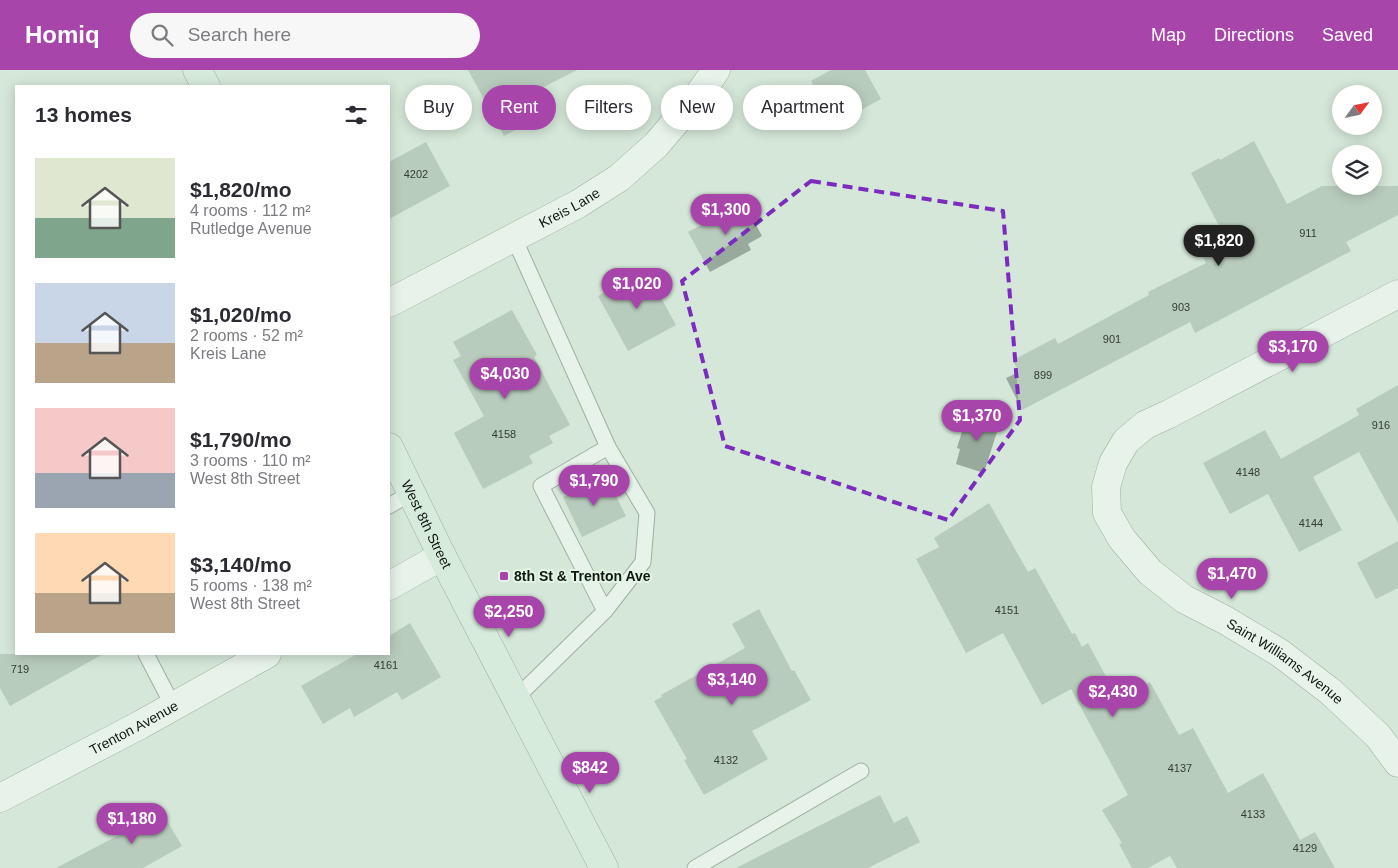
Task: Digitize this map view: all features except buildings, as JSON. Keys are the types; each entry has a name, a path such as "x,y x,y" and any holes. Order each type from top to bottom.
{"street":[{"path":"197,70 205,85"},
{"name":"Kreis Lane","path":"390,302 578,204 619,178 656,146 697,97 716,70"},
{"name":"Saint Williams Avenue","path":"1398,294 1145,425 1126,441 1112,463 1106,487 1107,513 1122,538 1150,572 1184,600 1224,620 1280,653 1331,692 1378,736 1398,763"},
{"name":"West 8th Street","path":"390,452 400,499 442,556 604,868"},
{"path":"390,585 442,556"},
{"name":"Trenton Avenue","path":"0,798 265,655"}],"lane":[{"path":"514,238 608,446 647,513 643,562 606,611 516,698"},
{"path":"606,611 541,486 608,446"},
{"path":"147,655 173,706"},
{"path":"695,868 861,771"}],"highlighted area":[{"path":"811,181 1003,211 1020,420 948,520 725,446 682,281"}],"place":[{"name":"8th St & Trenton Ave","path":"504,576"}]}
